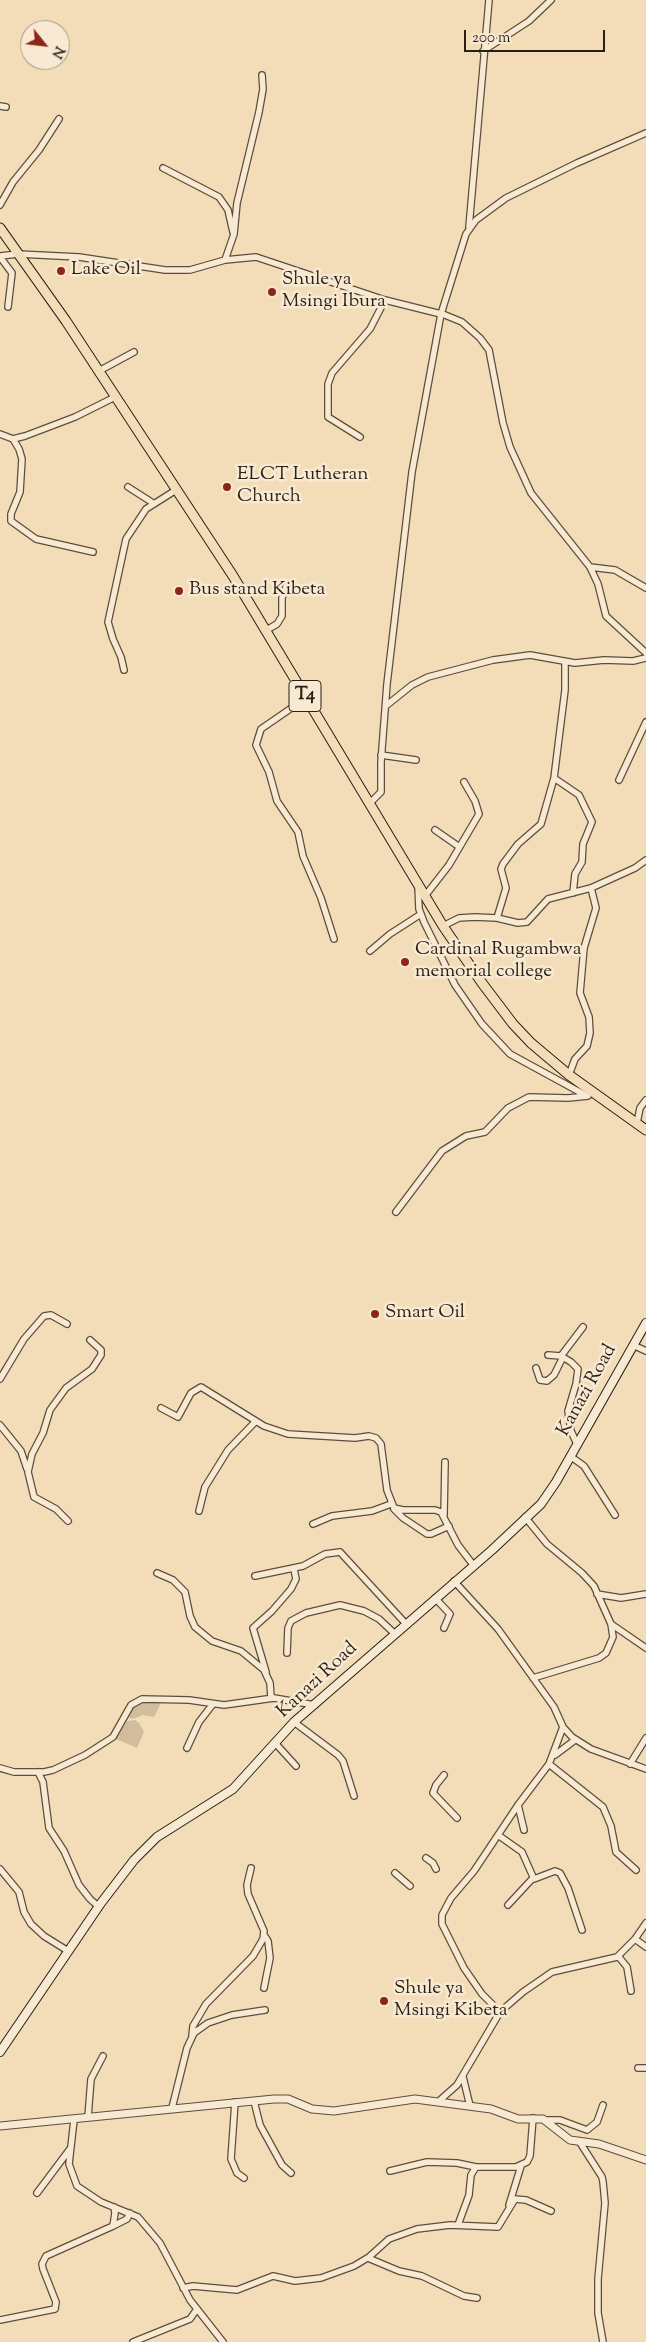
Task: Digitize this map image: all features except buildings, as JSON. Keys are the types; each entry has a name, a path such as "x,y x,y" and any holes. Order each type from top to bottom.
{"highway":[{"name":"T4","path":"0,228 99,371 176,490 265,631 443,926 513,1024 531,1043 591,1095 646,1130"}],"main road":[{"name":"Kanazi Road","path":"0,2052 99,1907 134,1860 156,1836 233,1789 276,1744 294,1722 454,1581 474,1566 549,1493 646,1323"}],"street":[{"path":"369,804 381,792 381,755 405,513 440,314 451,274 469,227 476,166 483,51 489,0"},
{"path":"483,51 528,21 551,0"},
{"path":"226,260 234,234 237,203 263,89 262,75"},
{"path":"0,205 13,182 39,150 59,119"},
{"path":"469,227 506,198 577,163 646,133"},
{"path":"163,168 219,197 228,210 234,234"},
{"path":"8,307 12,274 0,257 18,254 79,258 165,270 190,270 226,260 249,257 263,258 385,300 440,314 462,322 486,345 491,356 503,423 510,447 524,479 543,510 590,567 598,584 606,616 646,654"},
{"path":"360,437 328,417 328,384 332,373 370,329 385,300"},
{"path":"99,371 134,352"},
{"path":"13,439 75,417 116,397"},
{"path":"0,434 13,439 22,459 20,492 11,514 12,521 36,539 93,552"},
{"path":"128,487 153,503"},
{"path":"124,670 121,657 112,640 108,622 126,539 142,515 153,503 176,490"},
{"path":"590,567 615,570 646,588"},
{"path":"265,631 277,624 282,616 282,598 287,584"},
{"path":"386,705 418,682 469,666 530,655 565,662 626,661 646,658"},
{"path":"497,918 506,888 501,868 502,864 518,844 541,824 554,778 564,690 565,662"},
{"path":"306,698 261,729 256,745 270,772 277,801 298,832 303,856 321,898 334,938"},
{"path":"619,780 646,722"},
{"path":"381,755 416,760"},
{"path":"554,778 579,795 592,822 583,844 582,862 575,874 573,893"},
{"path":"425,896 441,876 479,814 475,800 464,782"},
{"path":"435,830 458,846"},
{"path":"443,926 458,918 497,918 518,923 528,922 548,899 591,888 635,868 646,860"},
{"path":"418,884 417,898 421,914 455,985 497,1042 526,1065 591,1095"},
{"path":"569,1075 575,1059 587,1046 590,1033 589,1017 580,993 584,948 596,908 591,888"},
{"path":"370,951 390,934 421,914"},
{"path":"396,1212 442,1152 466,1136 485,1132 513,1105 530,1097 568,1098 591,1095"},
{"path":"637,1123 640,1108 646,1100"},
{"path":"0,1379 24,1340 44,1316 51,1315 67,1324"},
{"path":"536,1368 540,1380 547,1381 582,1327"},
{"path":"28,1472 32,1454 43,1433 50,1410 66,1388 92,1369 101,1355 101,1350 90,1340"},
{"path":"633,1345 646,1351"},
{"path":"548,1355 562,1357 578,1369 568,1412 571,1431 577,1444"},
{"path":"161,1408 178,1417 191,1393 202,1387 256,1421 288,1434 355,1438 369,1436 378,1440 393,1506 402,1518 427,1534 448,1526"},
{"path":"199,1511 205,1487 228,1450 256,1421"},
{"path":"0,1425 21,1451 28,1472 32,1499 56,1509 68,1521"},
{"path":"570,1456 584,1466 615,1516"},
{"path":"445,1462 444,1516 466,1559 474,1566"},
{"path":"313,1524 332,1516 372,1511 393,1506 403,1510 435,1510 444,1516"},
{"path":"525,1518 547,1544 588,1579 611,1624 613,1637 611,1646 599,1658 533,1678"},
{"path":"255,1576 294,1569 325,1554 340,1552 406,1625"},
{"path":"272,1698 253,1628 292,1589 296,1579 294,1569"},
{"path":"157,1573 178,1584 185,1592 188,1610 194,1626 212,1640 241,1651 266,1673"},
{"path":"454,1581 498,1628 554,1707 563,1727 575,1740 591,1749 646,1769"},
{"path":"597,1594 622,1598 646,1594"},
{"path":"435,1598 450,1614 444,1628"},
{"path":"288,1653 288,1628 292,1621 306,1613 340,1605 364,1611 379,1619 395,1634"},
{"path":"611,1624 646,1648"},
{"path":"0,1768 14,1772 53,1770 106,1743 113,1737 131,1705 136,1701 172,1699 213,1704 233,1704 272,1698 315,1705"},
{"path":"187,1748 199,1722 213,1704"},
{"path":"294,1722 338,1755 343,1761 354,1796"},
{"path":"500,2012 489,2002 472,1980 441,1920 443,1911 451,1898 474,1871 518,1805 550,1764 563,1727"},
{"path":"630,1764 646,1738"},
{"path":"554,1756 575,1740"},
{"path":"276,1744 296,1766"},
{"path":"550,1764 603,1807 611,1826 616,1852 636,1870"},
{"path":"38,1772 43,1782 49,1828 64,1851 79,1885 99,1907"},
{"path":"444,1775 436,1785 433,1793 457,1818"},
{"path":"518,1805 524,1830"},
{"path":"498,1836 522,1852 533,1878"},
{"path":"426,1858 435,1864 436,1869"},
{"path":"251,1868 247,1885 248,1894 268,1941 270,1958 264,1988"},
{"path":"0,1869 19,1892 24,1912 31,1924 44,1936 68,1951"},
{"path":"508,1904 533,1878 555,1871 560,1873 568,1888 582,1930"},
{"path":"395,1873 410,1886"},
{"path":"439,2101 451,2092 463,2076 500,2012 547,1974 576,1964 618,1956 635,1940 646,1922"},
{"path":"172,2108 192,2036 193,2026 206,2004 258,1950 264,1935"},
{"path":"635,1940 646,1947"},
{"path":"618,1956 627,1967 631,1991"},
{"path":"192,2036 208,2023 240,2013 265,2010"},
{"path":"88,2117 91,2079 103,2056"},
{"path":"638,2068 646,2068"},
{"path":"463,2076 470,2106"},
{"path":"0,2126 74,2120 172,2108 283,2099 312,2109 334,2111 405,2100 439,2101 497,2110 518,2119 560,2120 588,2130 597,2122 603,2104"},
{"path":"254,2101 260,2125 282,2165 291,2173"},
{"path":"235,2102 231,2158 237,2173 244,2178"},
{"path":"390,2171 427,2162 457,2163 476,2167 520,2166 527,2162 530,2156 533,2118"},
{"path":"74,2120 75,2127 69,2164 77,2186 89,2196 138,2217 160,2243 183,2288 197,2309 224,2342"},
{"path":"546,2120 566,2137 598,2144 646,2160"},
{"path":"579,2141 602,2177 603,2182 605,2203 598,2279 598,2313 603,2342"},
{"path":"37,2193 70,2149"},
{"path":"183,2288 193,2286 237,2290 273,2276 295,2281 321,2278 354,2266 368,2258 383,2242 395,2236 429,2226 458,2225 496,2228 502,2224 508,2209 520,2166"},
{"path":"458,2225 469,2195 471,2175 476,2167"},
{"path":"508,2209 515,2200 521,2198 551,2211"},
{"path":"113,2226 116,2213 114,2207"},
{"path":"0,2320 54,2309 56,2302 43,2269 44,2259 127,2219 130,2213"},
{"path":"368,2258 400,2271 422,2276 464,2296 477,2298"},
{"path":"133,2342 190,2319 197,2309"}],"shaded area":[{"path":"149,1700 162,1701 154,1717 143,1715 133,1719 128,1717 137,1702"},
{"path":"135,1720 144,1732 137,1748 116,1739 127,1721"}],"place":[{"name":"Lake Oil","path":"61,271"},
{"name":"Shule ya Msingi Ibura","path":"272,292"},
{"name":"ELCT Lutheran Church","path":"227,487"},
{"name":"Bus stand Kibeta","path":"179,591"},
{"name":"Cardinal Rugambwa memorial college","path":"405,962"},
{"name":"Smart Oil","path":"375,1314"},
{"name":"Shule ya Msingi Kibeta","path":"384,2001"}]}
